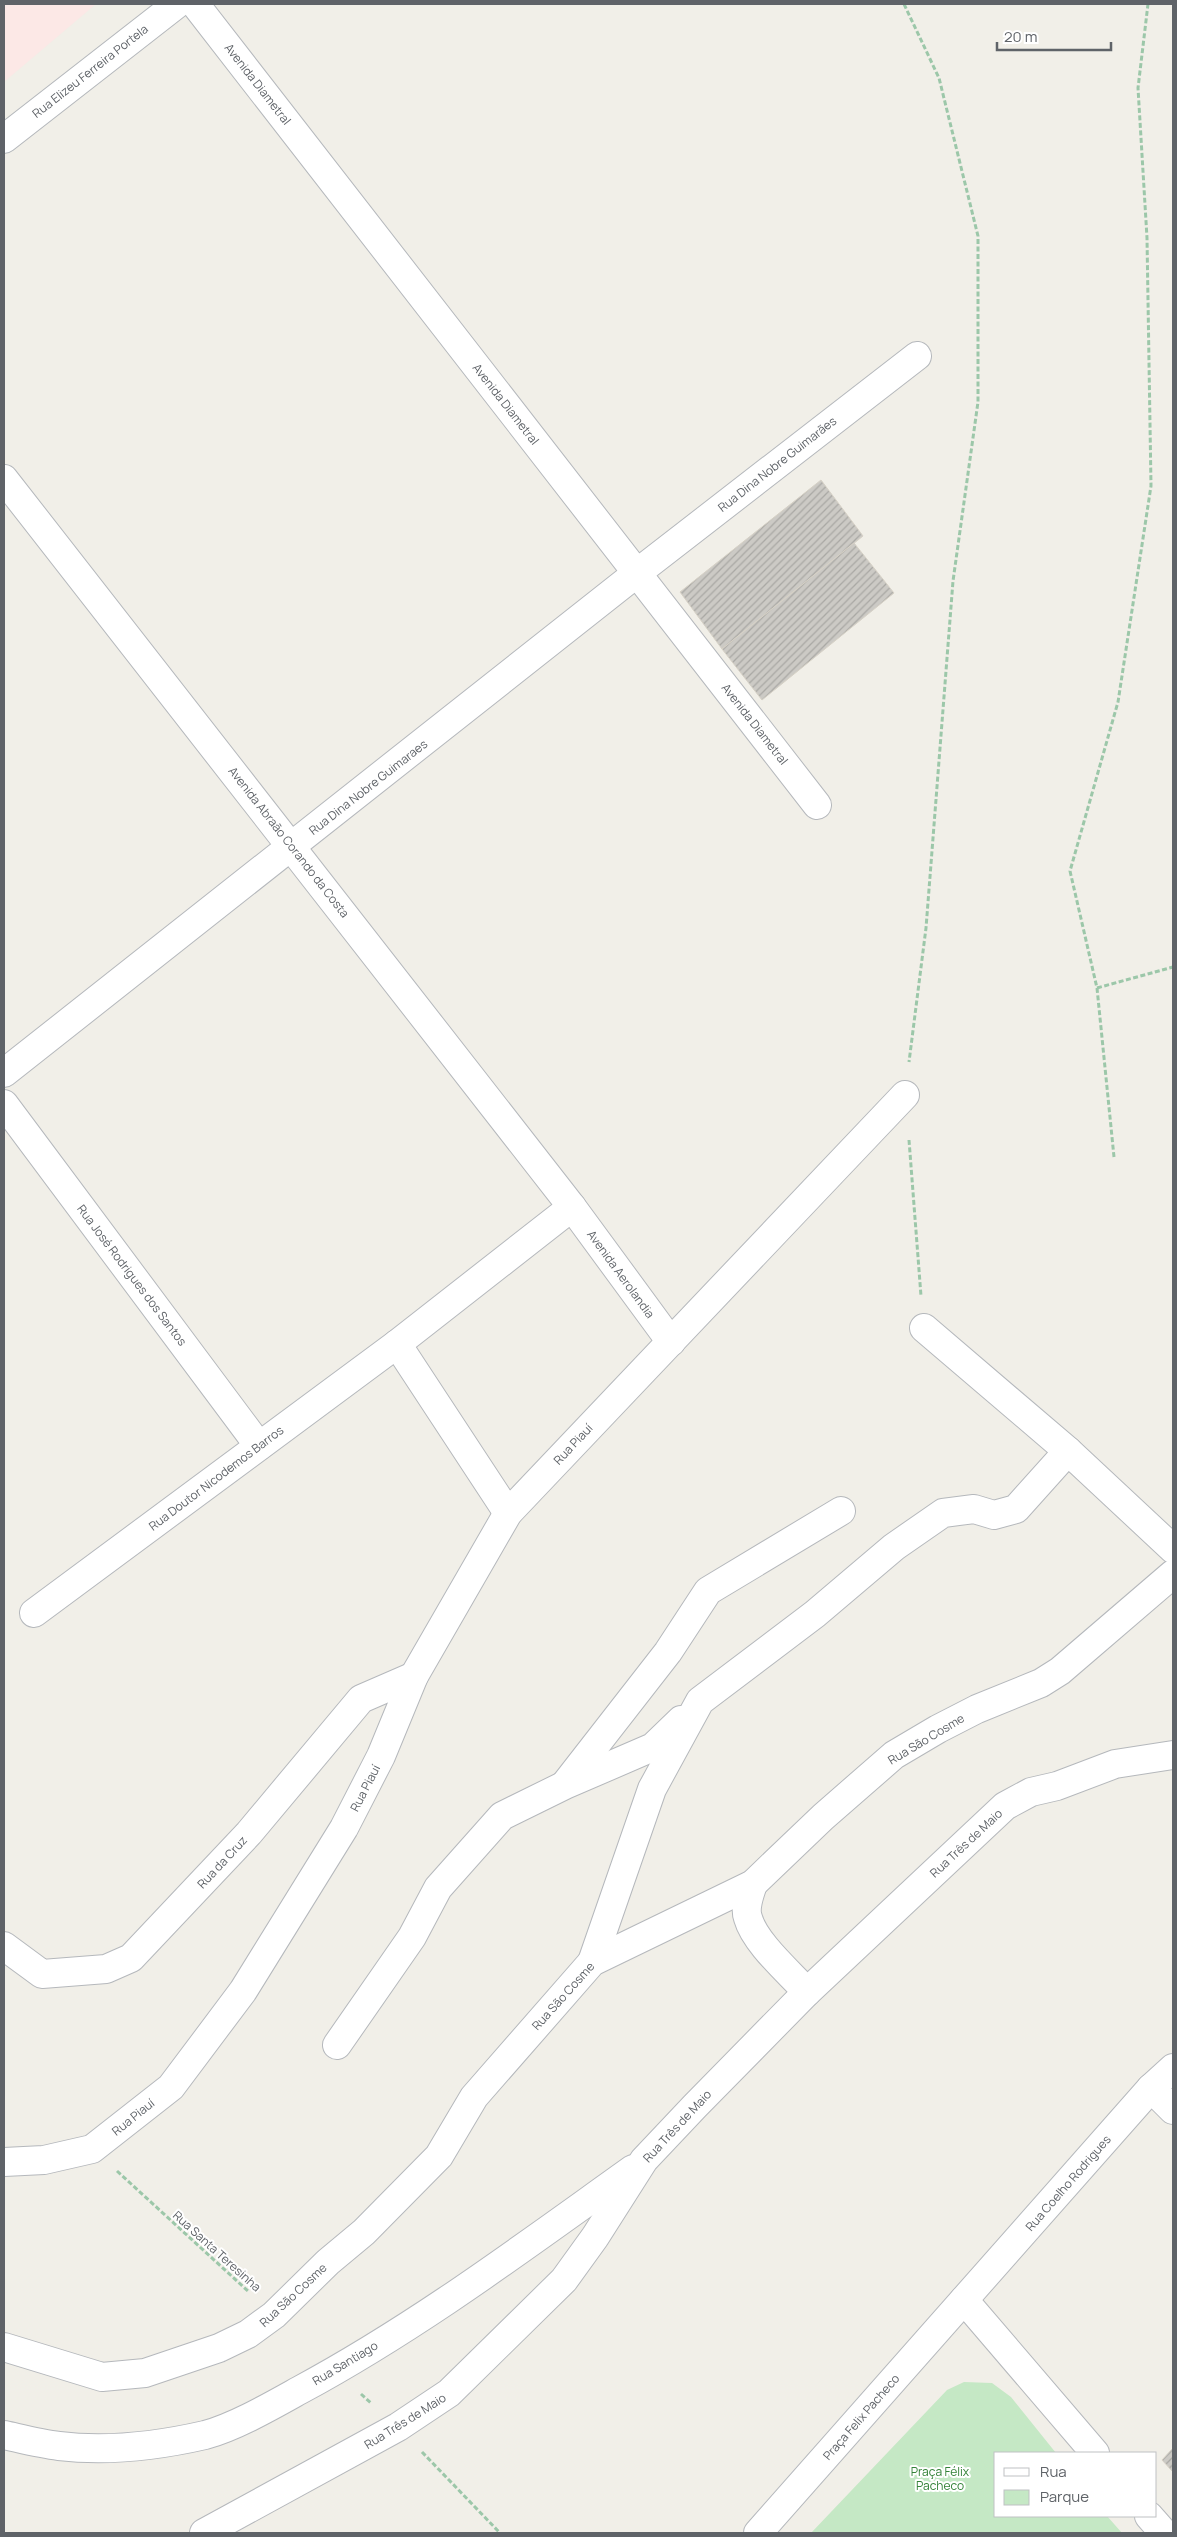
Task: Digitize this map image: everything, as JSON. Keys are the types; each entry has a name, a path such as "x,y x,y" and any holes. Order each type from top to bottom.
{"street":[{"name":"Rua Elizeu Ferreira Portela","path":"4,138 177,4"},
{"name":"Avenida Diametral","path":"195,4 818,805"},
{"name":"Rua Dina Nobre Guimarães","path":"637,573 917,356"},
{"name":"Avenida Abraão Corando da Costa","path":"4,479 572,1207"},
{"name":"Rua Dina Nobre Guimaraes","path":"4,1073 293,847 637,573"},
{"name":"Rua Piauí","path":"4,2162 44,2160 92,2149 171,2087 243,1991 344,1828 381,1756 414,1676 508,1513 905,1094"},
{"name":"Rua José Rodrigues dos Santos","path":"4,1104 259,1446"},
{"name":"Avenida Aerolandia","path":"572,1207 671,1342"},
{"name":"Rua Doutor Nicodemos Barros","path":"34,1613 397,1344 572,1207"},
{"path":"924,1328 1068,1451 1173,1549"},
{"path":"397,1344 508,1513"},
{"path":"337,2045 412,1937 438,1888 502,1816 565,1785 653,1747 700,1702 815,1614 894,1547 943,1513 974,1509 994,1515 1016,1509 1068,1451"},
{"path":"565,1785 668,1652 708,1591 841,1511"},
{"name":"Rua São Cosme","path":"4,2347 102,2377 145,2373 219,2348 248,2334 274,2315 328,2262 364,2232 439,2156 474,2097 592,1962 753,1884 823,1817 894,1755 977,1709 1041,1683 1060,1670 1173,1574"},
{"name":"Rua da Cruz","path":"4,1946 42,1974 106,1969 131,1958 249,1834 361,1699 414,1676"},
{"path":"592,1962 652,1789 700,1702"},
{"name":"Rua Três de Maio","path":"204,2533 398,2427 449,2393 564,2280 595,2237 644,2160 806,1992 1005,1806 1018,1798 1115,1764 1173,1755"},
{"path":"753,1884 747,1903 747,1917 770,1951 806,1992"},
{"name":"Rua Coelho Rodrigues","path":"964,2300 1151,2088 1173,2068"},
{"path":"1151,2088 1173,2110"},
{"name":"Rua Santiago","path":"4,2435 58,2446 95,2449 152,2446 207,2434 260,2411 335,2371 501,2263 644,2160"},
{"path":"964,2300 1094,2452"},
{"name":"Praça Felix Pacheco","path":"758,2533 964,2300"},
{"path":"1150,2517 1164,2533"}],"path":[{"path":"904,4 939,78 978,236 978,402 953,581 926,928 905,1094 924,1328"},
{"path":"1114,1157 1097,988 1070,871 1118,702 1151,486 1147,238 1138,88 1148,4"},
{"path":"1097,988 1173,967"},
{"name":"Rua Santa Teresinha","path":"92,2149 274,2315"},
{"path":"335,2371 398,2427 500,2533"}],"shaded area":[{"path":"4,4 96,4 4,82"}],"green space":[{"name":"Praça Félix Pacheco","path":"964,2382 992,2383 1011,2397 1055,2452 994,2452 994,2517 1108,2517 1122,2533 811,2533 947,2390"}],"building":[{"path":"821,480 863,536 722,649 680,592"},
{"path":"854,543 894,593 762,700 722,649"},
{"path":"1173,2448 1173,2472 1162,2460"}]}
